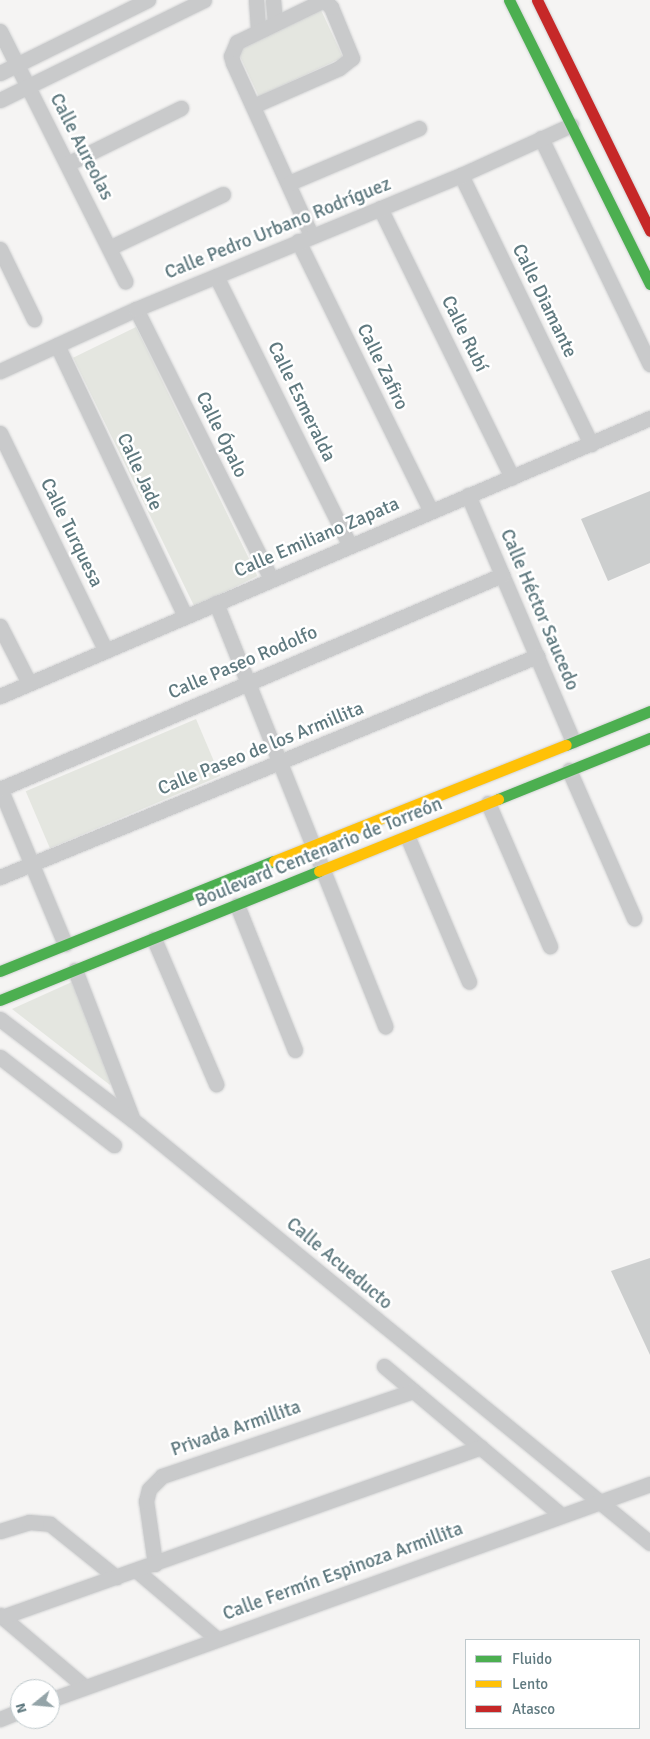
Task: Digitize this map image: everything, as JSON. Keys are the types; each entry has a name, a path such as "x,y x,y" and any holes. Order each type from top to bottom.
{"street":[{"path":"0,73 148,0"},
{"path":"0,100 204,0"},
{"path":"253,106 339,68 352,58 331,7 324,0 258,32 256,0"},
{"path":"273,0 275,23"},
{"path":"510,0 650,284"},
{"path":"537,0 645,208 650,231"},
{"name":"Calle Aureolas","path":"0,31 126,281"},
{"name":"Calle Zafiro","path":"258,32 238,42 233,49 233,63 289,183 305,238 431,511"},
{"path":"67,164 181,108"},
{"name":"Calle Pedro Urbano Rodríguez","path":"0,371 136,309 461,175 571,125"},
{"path":"289,183 419,128"},
{"path":"542,138 650,364"},
{"name":"Calle Diamante","path":"461,175 591,444"},
{"path":"109,248 223,194"},
{"name":"Calle Rubí","path":"380,208 512,477"},
{"path":"0,249 34,319"},
{"name":"Calle Esmeralda","path":"216,276 350,546"},
{"name":"Calle Ópalo","path":"136,309 271,579"},
{"name":"Calle Jade","path":"58,345 184,616"},
{"name":"Calle Emiliano Zapata","path":"0,696 650,418"},
{"name":"Calle Turquesa","path":"0,433 106,650"},
{"name":"Calle Héctor Saucedo","path":"468,495 573,741"},
{"name":"Calle Paseo Rodolfo","path":"0,788 502,575"},
{"path":"216,603 282,762 384,1026"},
{"path":"0,626 29,683"},
{"name":"Calle Paseo de los Armillita","path":"0,878 536,656"},
{"name":"Boulevard Centenario de Torreón","path":"0,1000 237,905 319,859 573,741 650,711"},
{"name":"Boulevard Centenario de Torreón","path":"0,970 65,944 319,859 408,838 488,803 650,738"},
{"path":"569,770 634,918"},
{"path":"0,788 65,944"},
{"path":"488,803 550,946"},
{"path":"408,838 469,982"},
{"path":"216,1084 159,937 166,923 319,859"},
{"path":"237,905 295,1050"},
{"path":"75,970 133,1120"},
{"name":"Calle Acueducto","path":"0,1019 133,1120 598,1503 650,1543"},
{"path":"0,1057 114,1145"},
{"path":"384,1366 561,1515"},
{"name":"Privada Armillita","path":"155,1564 146,1501 149,1489 162,1476 413,1391"},
{"path":"1,1616 116,1578 481,1447"},
{"name":"Calle Fermín Espinoza Armillita","path":"60,1696 216,1638 650,1484"},
{"path":"0,1531 29,1522 50,1524 116,1578"},
{"path":"138,1570 216,1638"},
{"path":"1,1616 85,1687"}],"shaded area":[{"path":"321,10 343,57 259,96 237,49"},
{"path":"136,327 257,576 195,607 73,358"},
{"path":"196,719 220,776 50,848 26,791"},
{"path":"74,981 113,1079 110,1085 12,1009"}],"building":[{"path":"650,491 650,563 608,581 581,519"},
{"path":"650,1258 650,1355 611,1271"}],"traffic: fast":[{"path":"509,0 650,284"},
{"path":"566,745 650,711"},
{"path":"498,799 650,738"},
{"path":"0,971 274,861"},
{"path":"0,1000 319,871"}],"traffic: slow":[{"path":"274,861 566,745"},
{"path":"319,871 498,799"}],"traffic: jam":[{"path":"537,0 650,231"}]}
